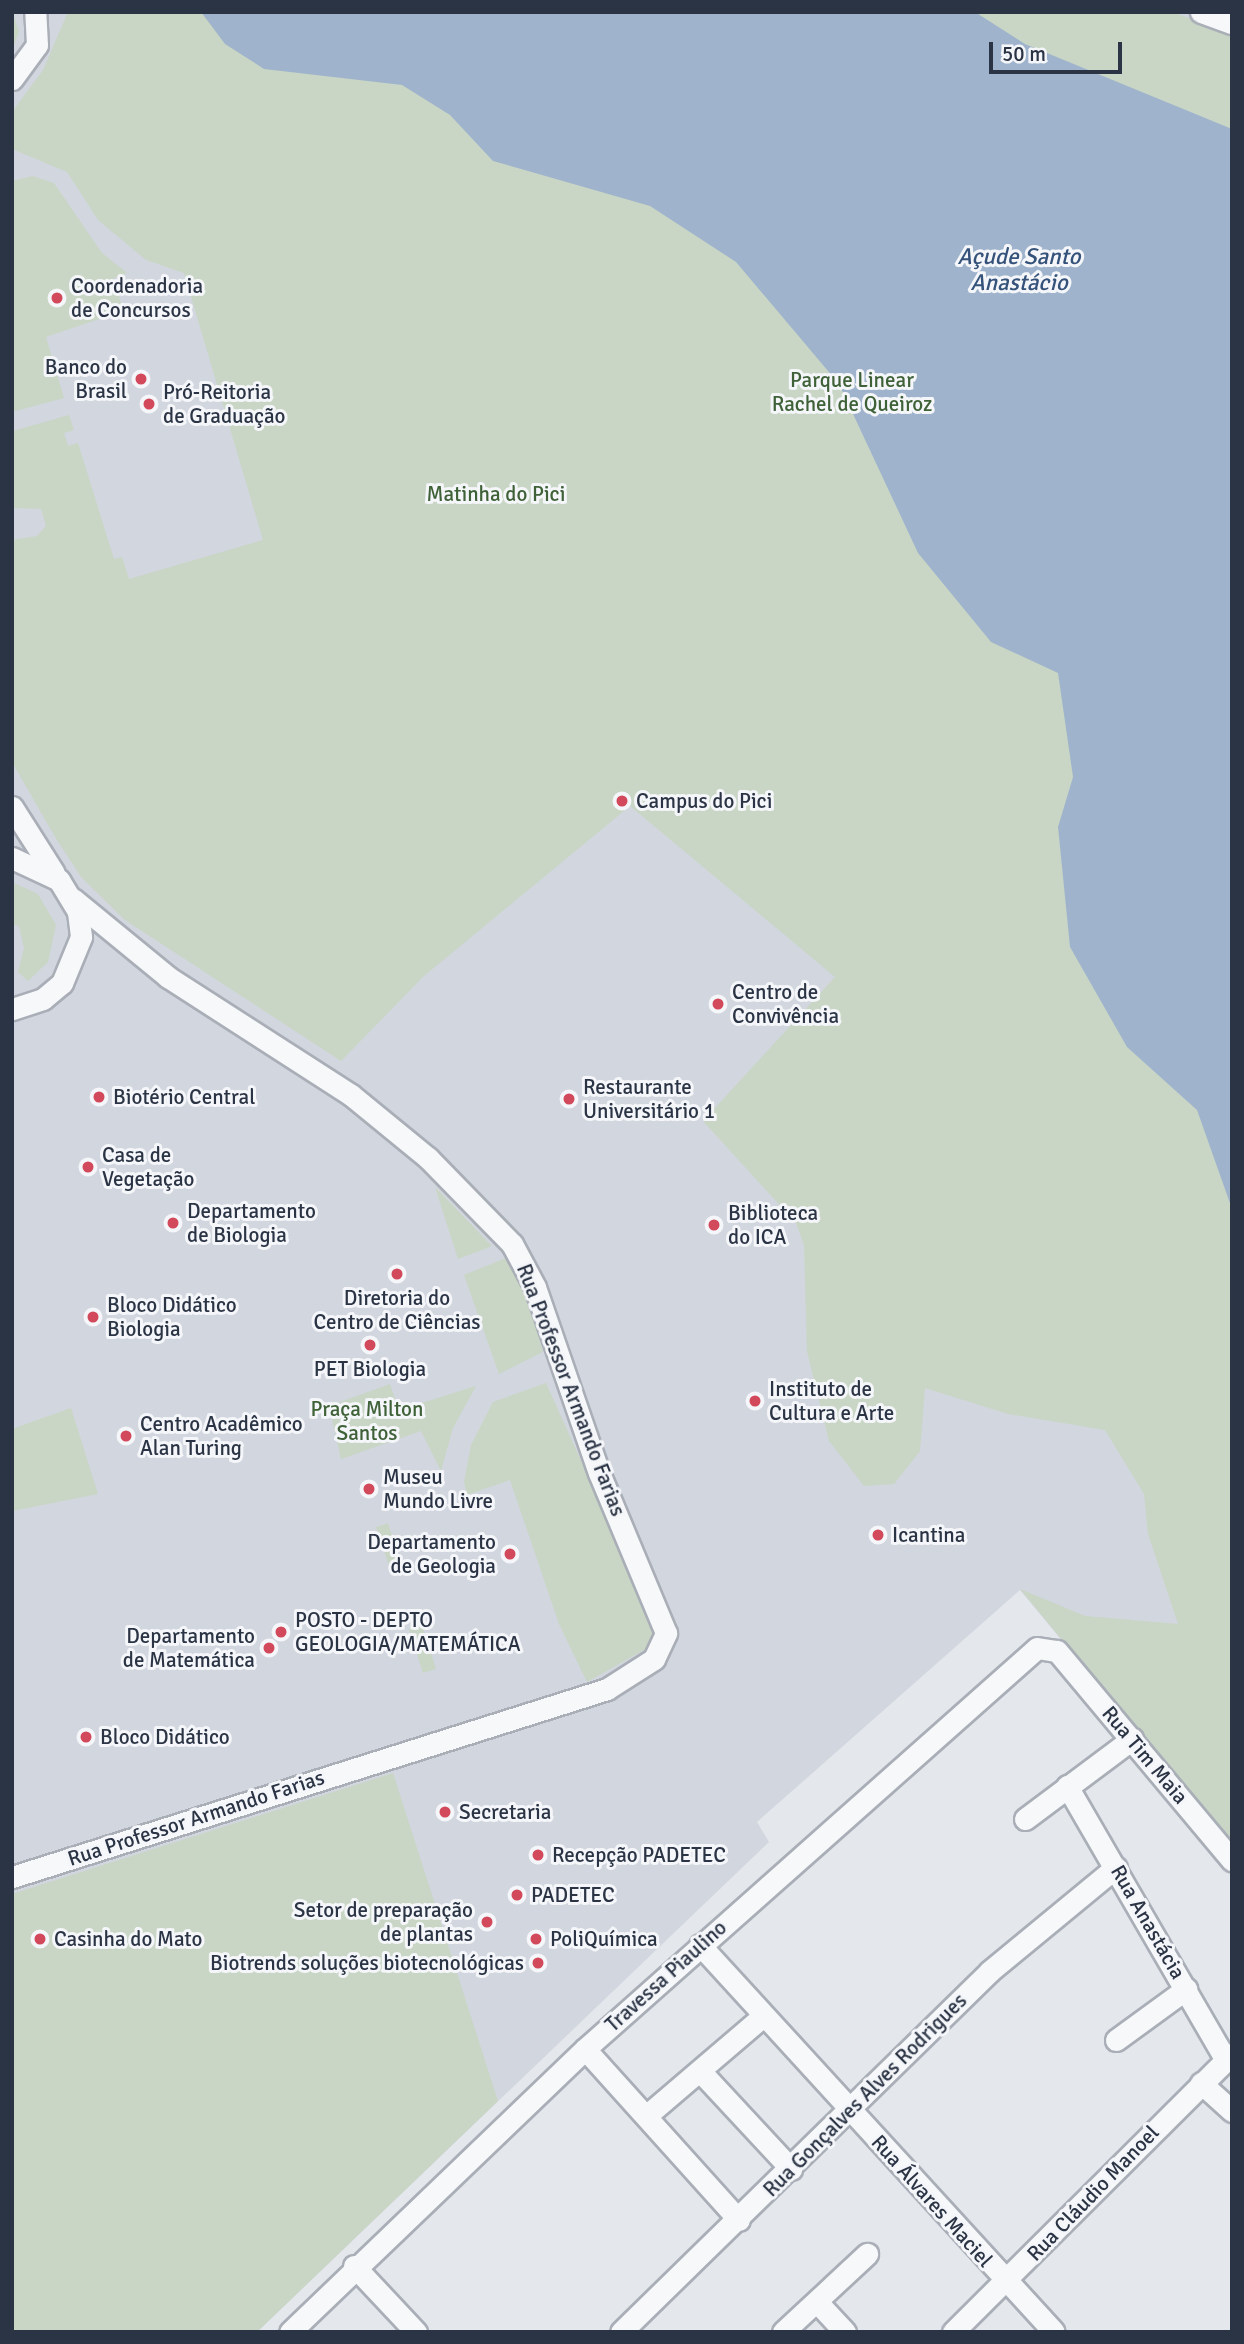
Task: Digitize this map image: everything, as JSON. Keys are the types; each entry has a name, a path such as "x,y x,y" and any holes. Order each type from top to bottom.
{"street":[{"path":"35,12 37,45"},
{"path":"14,79 37,45 51,12"},
{"path":"1201,12 1232,23"},
{"path":"12,807 73,899 81,937 75,962 43,999 12,1009"},
{"path":"12,858 60,880"},
{"name":"Rua Professor Armando Farias","path":"12,1877 607,1689 654,1659 666,1633 599,1473 535,1287 512,1244 428,1158 351,1095 168,977 73,899"},
{"name":"Travessa Piaulino","path":"290,2332 354,2266 584,2049 700,1945 1037,1648 1056,1651"},
{"name":"Rua Tim Maia","path":"1056,1651 1232,1860"},
{"path":"1025,1819 1132,1739"},
{"name":"Rua Anastácia","path":"1067,1786 1229,2057"},
{"name":"Rua Gonçalves Alves Rodrigues","path":"621,2332 791,2169 989,1971 1116,1867"},
{"name":"Rua Álvares Maciel","path":"700,1945 762,2016 1054,2332"},
{"path":"1116,2040 1186,1989"},
{"path":"646,2116 762,2016"},
{"path":"584,2049 739,2220"},
{"name":"Rua Cláudio Manoel","path":"953,2332 1229,2057"},
{"path":"700,2071 791,2169"},
{"path":"1201,2083 1232,2111"},
{"path":"783,2332 867,2254"},
{"path":"354,2266 416,2332"},
{"path":"817,2302 845,2332"}],"shaded area":[{"name":"Campus do Pici","path":"12,12 1232,12 1232,1846 1020,1590 757,1822 769,1842 257,2332 12,2332"}],"green space":[{"path":"12,12 19,31 12,51"},
{"name":"Parque Linear Rachel de Queiroz","path":"68,12 1172,12 1232,33 1232,1846 1020,1589 1085,1616 1178,1624 1148,1534 1144,1494 1105,1430 1008,1414 925,1388 920,1451 894,1484 864,1486 829,1441 807,1351 804,1245 796,1223 703,1121 835,977 630,806 424,976 341,1061 125,920 81,877 55,837 12,762 12,540 37,536 46,526 41,509 12,508 13,431 69,415 74,430 64,433 68,446 78,443 114,559 122,557 129,579 263,540 184,273 146,260 98,220 67,172 12,149 12,112 43,70"},
{"path":"33,176 54,183 102,253 127,273 114,278 123,311 46,337 64,398 12,412 12,181"},
{"path":"12,882 38,894 56,925 48,962 28,981 18,972 24,948 19,926 12,924"},
{"path":"435,1187 491,1245 490,1247 458,1259"},
{"path":"506,1258 526,1290 543,1352 499,1374 464,1275"},
{"path":"546,1383 657,1629 649,1647 587,1682 559,1624 510,1480 467,1495 464,1482 471,1445 493,1402"},
{"name":"Praça Milton Santos","path":"390,1384 399,1410 476,1386 453,1428 441,1471 421,1431 341,1459 329,1406"},
{"path":"71,1408 98,1494 12,1511 12,1429"},
{"path":"388,1523 402,1567 391,1571 376,1527"},
{"path":"422,1625 436,1669 423,1673 409,1629"},
{"path":"393,1773 498,2101 257,2332 12,2332 12,1894"}],"water":[{"name":"Açude Santo Anastácio","path":"201,12 975,12 1025,44 1232,129 1232,1209 1197,1110 1127,1047 1070,947 1058,827 1073,777 1058,673 991,642 918,553 839,384 736,262 650,206 493,161 450,115 402,85 264,69 225,44"}],"place":[{"name":"Coordenadoria de Concursos","path":"57,298"},
{"name":"Banco do Brasil","path":"141,379"},
{"name":"Pró-Reitoria de Graduação","path":"149,404"},
{"name":"Campus do Pici","path":"622,801"},
{"name":"Centro de Convivência","path":"718,1004"},
{"name":"Biotério Central","path":"99,1097"},
{"name":"Restaurante Universitário 1","path":"569,1099"},
{"name":"Casa de Vegetação","path":"88,1167"},
{"name":"Departamento de Biologia","path":"173,1223"},
{"name":"Biblioteca do ICA","path":"714,1225"},
{"name":"Diretoria do Centro de Ciências","path":"397,1274"},
{"name":"Bloco Didático Biologia","path":"93,1317"},
{"name":"PET Biologia","path":"370,1345"},
{"name":"Instituto de Cultura e Arte","path":"755,1401"},
{"name":"Centro Acadêmico Alan Turing","path":"126,1436"},
{"name":"Museu Mundo Livre","path":"369,1489"},
{"name":"Icantina","path":"878,1535"},
{"name":"Departamento de Geologia","path":"510,1554"},
{"name":"POSTO - DEPTO GEOLOGIA/MATEMÁTICA","path":"281,1632"},
{"name":"Departamento de Matemática","path":"269,1648"},
{"name":"Bloco Didático","path":"86,1737"},
{"name":"Secretaria","path":"445,1812"},
{"name":"Recepção PADETEC","path":"538,1855"},
{"name":"PADETEC","path":"517,1895"},
{"name":"Setor de preparação de plantas","path":"487,1922"},
{"name":"Casinha do Mato","path":"40,1939"},
{"name":"PoliQuímica","path":"536,1939"},
{"name":"Biotrends soluções biotecnológicas","path":"538,1963"}],"park label":[{"name":"Matinha do Pici","path":"496,494"}]}
